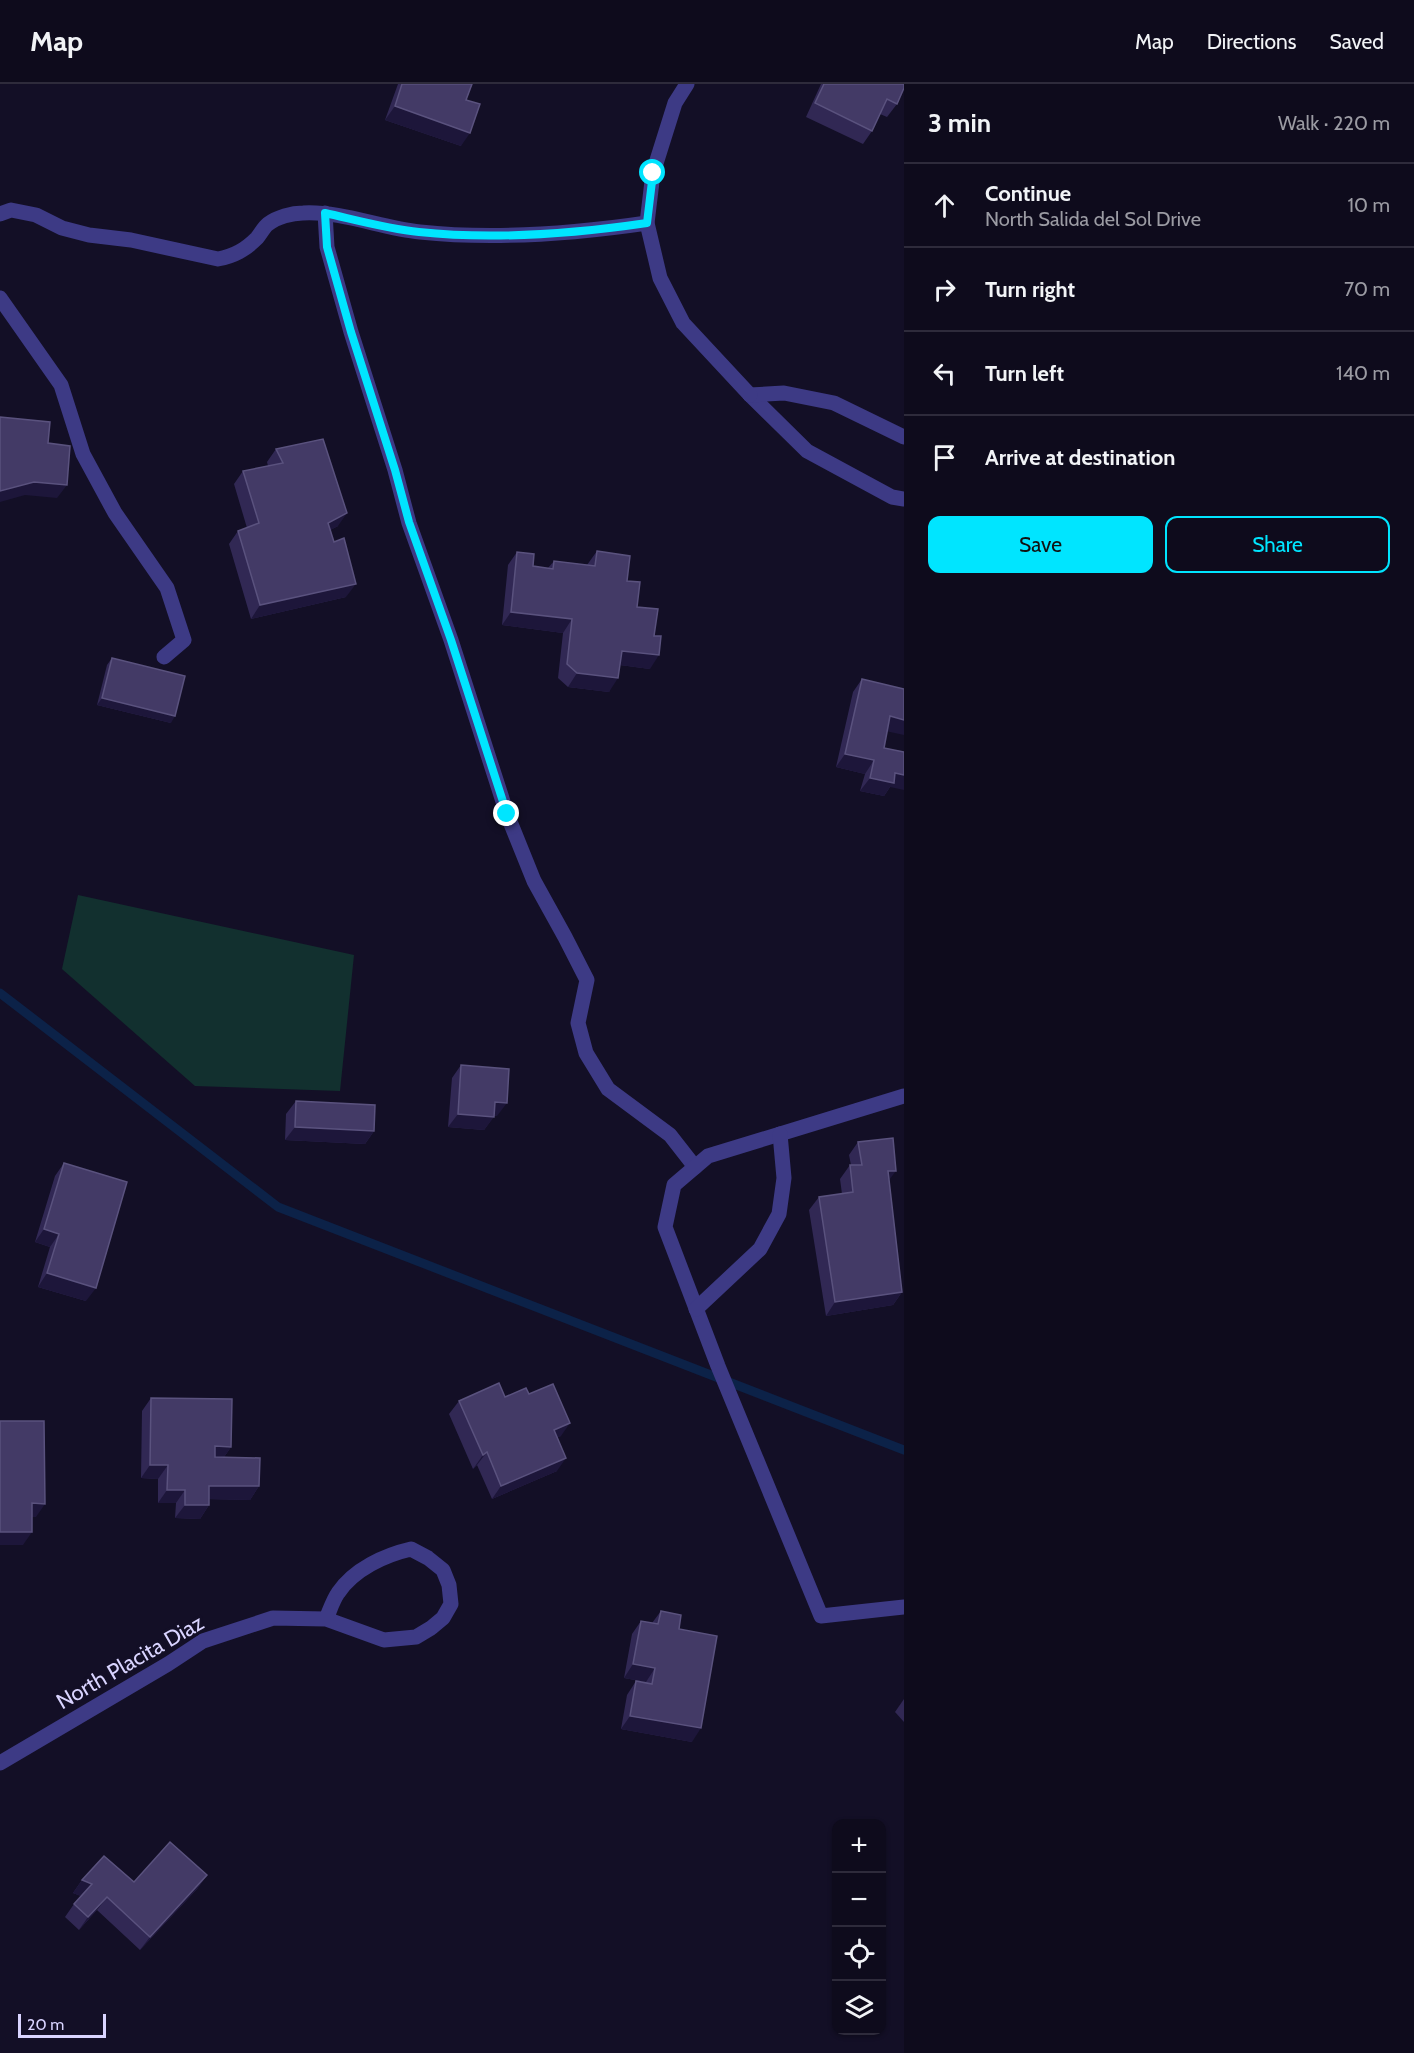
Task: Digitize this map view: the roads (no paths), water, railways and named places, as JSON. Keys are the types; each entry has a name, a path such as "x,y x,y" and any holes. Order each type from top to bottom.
{"street":[{"path":"687,84 675,103 653,173 647,223 660,278 683,323 750,395 807,451 892,497 904,499"},
{"path":"0,214 11,210 36,215 62,228 89,235 131,240 218,259 230,257 242,251 268,224 280,218 301,213 325,213 418,232 484,236 589,231 647,223"},
{"path":"325,213 327,247 351,332 409,522 451,640 501,794 534,881 587,980 578,1023 585,1053 608,1089 670,1135 695,1167"},
{"path":"0,298 61,385 83,454 115,513 167,588 184,640 164,657"},
{"path":"750,395 784,393 834,403 904,437"},
{"path":"904,1096 708,1156 674,1185 665,1227 718,1366 821,1616 904,1607"},
{"path":"696,1309 760,1249 779,1214 784,1178 780,1134"},
{"name":"North Placita Diaz","path":"0,1763 203,1641 273,1618 326,1619 384,1640 416,1636 443,1618 451,1604 449,1585 443,1570 428,1558 411,1549 396,1553 373,1563 353,1578 339,1592 326,1619"}],"waterway":[{"path":"0,993 278,1207 904,1450"}]}
